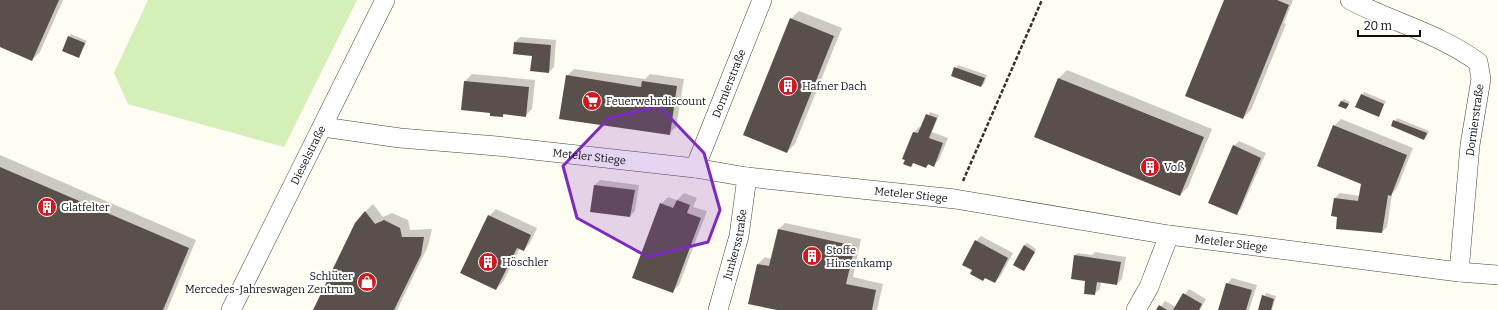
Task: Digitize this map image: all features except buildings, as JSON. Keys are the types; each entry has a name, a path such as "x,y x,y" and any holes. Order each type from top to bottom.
{"street":[{"name":"Dieselstraße","path":"231,310 385,0"},
{"name":"Dornierstraße","path":"695,168 762,0"},
{"name":"Dornierstraße","path":"1350,0 1372,12 1459,48 1478,62 1481,79 1470,145 1459,272"},
{"name":"Meteler Stiege","path":"323,127 400,138 497,146 695,168 747,177 955,199 1169,235 1459,272 1498,275"},
{"name":"Junkersstraße","path":"718,310 739,236 747,177"},
{"path":"1136,310 1149,287 1169,235"}],"path":[{"path":"955,199 1042,0"}],"highlighted area":[{"path":"659,106 704,153 720,210 708,242 648,257 577,218 563,166 609,118"}],"green space":[{"path":"148,0 357,0 284,147 128,104 114,73"}],"place":[{"name":"Hafner Dach","path":"788,86"},
{"name":"Feuerwehrdiscount","path":"592,101"},
{"name":"Voß","path":"1150,167"},
{"name":"Glatfelter","path":"47,207"},
{"name":"Stoffe Hinsenkamp","path":"812,256"},
{"name":"Höschler","path":"488,262"},
{"name":"Schlüter Mercedes-Jahreswagen Zentrum","path":"367,282"}]}
